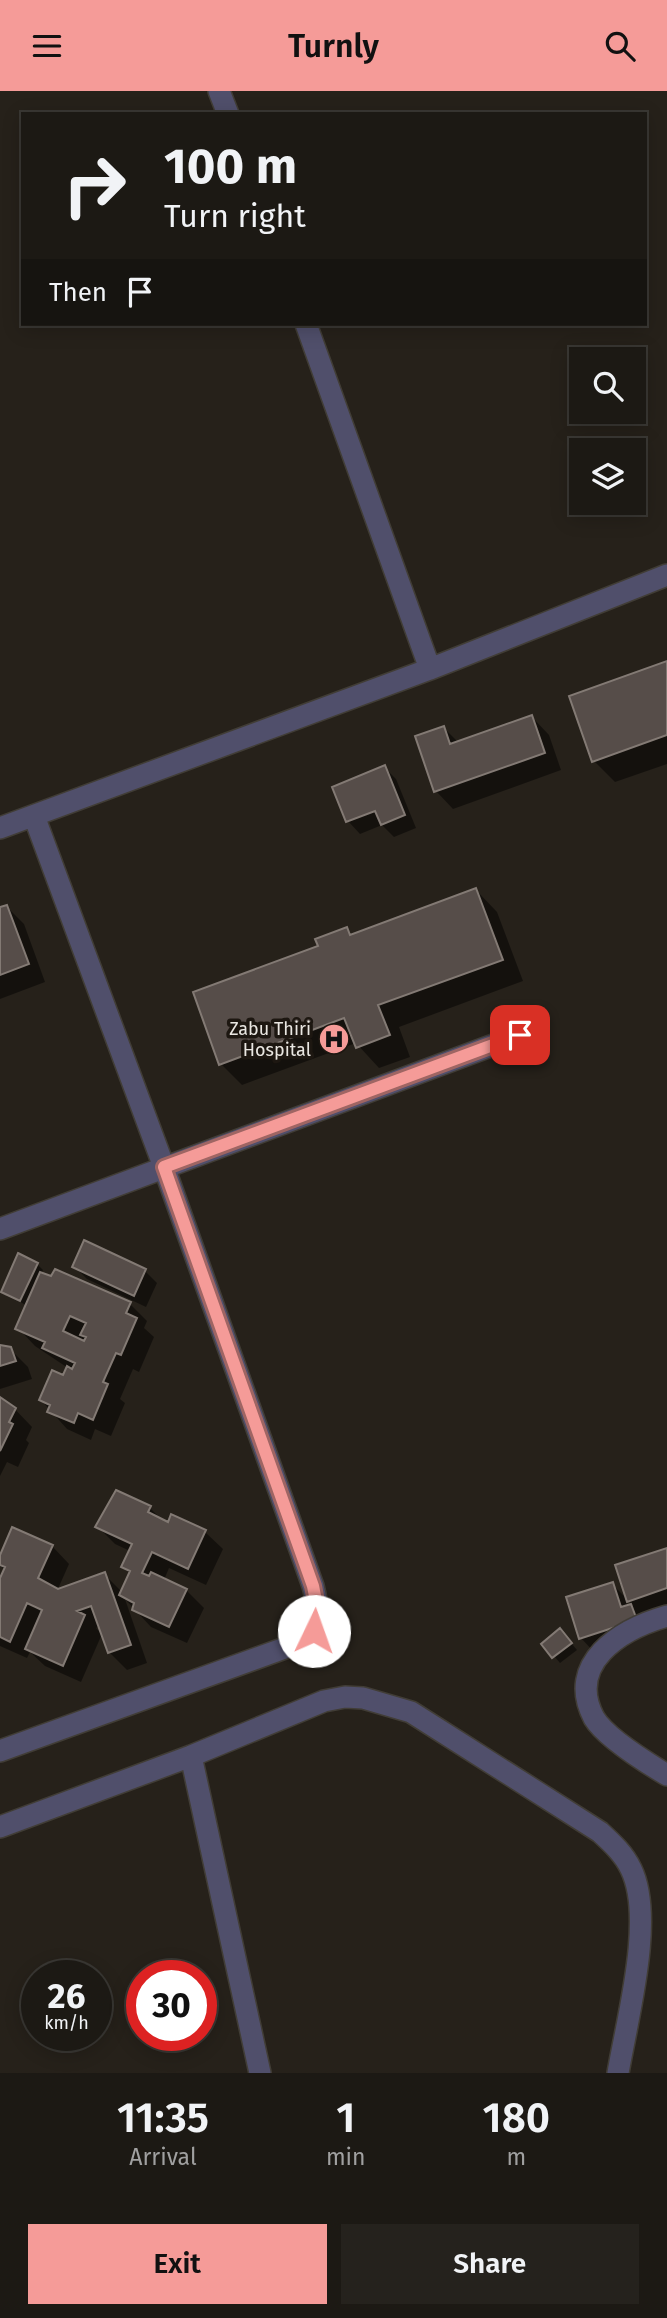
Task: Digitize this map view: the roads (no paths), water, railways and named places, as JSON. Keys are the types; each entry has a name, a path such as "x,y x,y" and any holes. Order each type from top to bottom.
{"street":[{"path":"219,91 227,112"},
{"path":"307,326 430,669"},
{"path":"0,828 430,669 667,575"},
{"path":"0,1751 307,1640 314,1631 319,1616 313,1586 164,1167 34,816"},
{"path":"0,1229 520,1035"},
{"path":"667,1616 613,1640 590,1664 586,1696 595,1720 642,1761 667,1775"},
{"path":"0,1826 191,1756 324,1701 345,1697 363,1698 411,1712 600,1832 620,1851 632,1870 641,1903 641,1934 618,2073"},
{"path":"191,1756 260,2073"}],"place":[{"name":"Zabu Thiri Hospital","path":"334,1039"}]}
